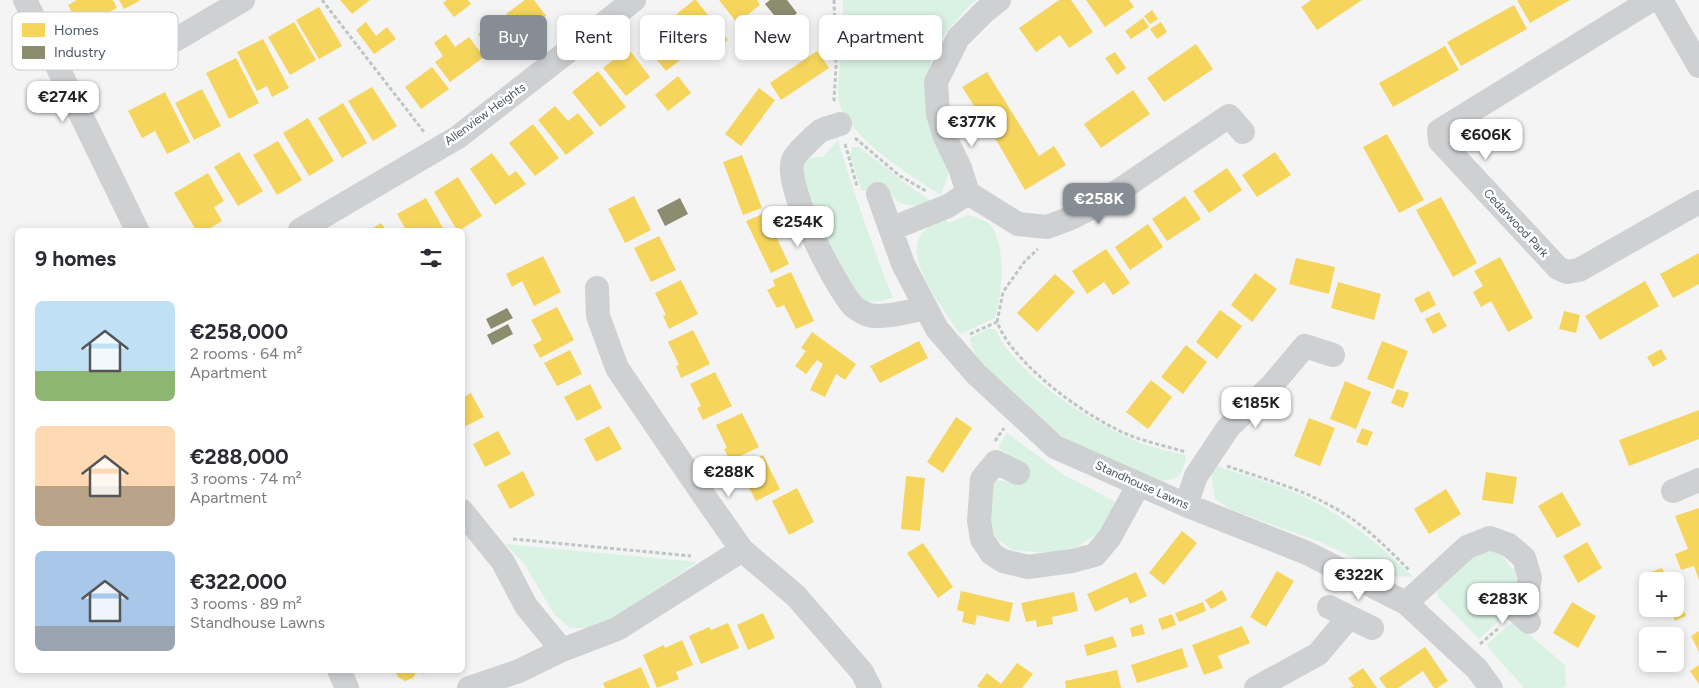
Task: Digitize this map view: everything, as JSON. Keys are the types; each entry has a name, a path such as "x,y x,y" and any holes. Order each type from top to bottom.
{"street":[{"path":"25,0 31,12"},
{"path":"178,38 243,0"},
{"name":"Allenview Heights","path":"303,228 458,137 634,0"},
{"path":"999,0 958,38 936,82 938,114 968,193 1018,224 1047,226 1070,218 1102,202 1229,116 1243,132"},
{"name":"Cedarwood Park","path":"1651,0 1440,132 1440,140 1558,268 1568,272 1579,270 1699,202"},
{"path":"1662,0 1699,66"},
{"path":"59,70 136,228"},
{"path":"840,124 820,132 793,159 791,169 794,184 808,225 834,279 854,307 875,317 926,308"},
{"path":"891,229 948,206 968,193"},
{"name":"Standhouse Lawns","path":"878,194 903,264 936,329 976,374 1055,446 1186,505 1307,553 1406,603 1477,669 1491,688"},
{"path":"597,288 598,316 617,368 742,550 796,596 862,672 870,688"},
{"path":"1186,505 1196,476 1228,428 1272,386 1305,346 1333,355"},
{"path":"1018,473 996,462 982,479 979,521 982,539 992,554 1003,561 1028,566 1072,561 1095,555 1110,537 1139,484"},
{"path":"1673,491 1699,480"},
{"path":"465,515 503,562 526,606 562,650"},
{"path":"1406,603 1467,548 1490,538 1509,545 1524,558 1530,578 1527,595 1515,611"},
{"path":"469,688 519,671 562,650 617,629 742,550"},
{"path":"1256,688 1318,654 1339,612 1372,628"},
{"path":"340,673 347,688"}],"path":[{"path":"322,0 438,148"},
{"path":"834,0 836,67 834,99 840,124 900,176 948,206"},
{"path":"1039,248 1025,261 1003,292 997,322 1009,344 1029,367 1082,408 1134,437 1207,459 1304,493 1346,514 1381,542 1426,585"},
{"path":"948,342 997,322"},
{"path":"996,462 991,447 1016,411"},
{"path":"481,534 533,542 700,557 719,564"},
{"path":"1465,658 1515,611"}],"green space":[{"path":"843,0 977,0 969,6 942,39 942,15 843,15"},
{"path":"840,60 931,60 925,102 947,160 948,175 941,195 896,165 864,139 842,110 838,89"},
{"path":"838,140 850,180 893,298 870,301 863,299 856,293 814,208 803,177 802,169 805,163 816,157 823,157"},
{"path":"852,147 859,147 933,202 919,205 904,204 894,198 887,185 862,191 850,156"},
{"path":"968,215 979,218 994,230 1000,251 1001,280 995,318 960,334 930,289 919,263 917,251 920,237 932,224 943,218 949,223"},
{"path":"987,329 995,329 1007,349 1032,376 1047,389 1081,412 1138,442 1158,449 1186,455 1185,463 1179,476 1162,482 1077,446 1048,426 996,380 973,349 970,338"},
{"path":"1007,433 1064,475 1118,503 1101,531 1077,547 1048,553 1013,550 997,539 987,524 990,484 997,480 1017,483 1027,466 998,448"},
{"path":"1216,466 1256,478 1320,505 1345,520 1369,538 1413,577 1392,576 1318,541 1232,510 1215,499 1211,475"},
{"path":"505,544 697,562 625,610 594,628 570,628 554,614 524,563"},
{"path":"1493,546 1507,554 1503,557 1512,569 1517,567 1519,589 1510,591 1499,586 1490,600 1506,614 1479,639 1438,597 1437,592 1440,580 1477,551"},
{"path":"1513,621 1565,665 1566,686 1562,688 1524,688 1486,645"}],"building: Homes":[{"path":"77,0 113,0 117,8 109,12 72,12 68,5"},
{"path":"119,0 141,0 124,9"},
{"path":"340,0 370,0 352,14"},
{"path":"447,0 468,0 471,4 454,17 443,3"},
{"path":"525,0 534,0 545,15 507,15"},
{"path":"696,0 708,15 675,15"},
{"path":"719,0 757,0 760,5 747,15 735,15 735,20"},
{"path":"1059,0 1071,0 1093,32 1069,48 1060,35 1036,52 1019,28"},
{"path":"1086,0 1129,0 1134,7 1105,27"},
{"path":"1311,0 1362,0 1317,30 1301,7"},
{"path":"1517,0 1570,0 1530,23"},
{"path":"1514,5 1527,29 1461,66 1447,42"},
{"path":"319,7 342,46 319,59 296,20"},
{"path":"1152,10 1158,19 1150,24 1144,16"},
{"path":"1143,18 1149,27 1131,39 1125,31"},
{"path":"294,22 316,60 290,75 268,37"},
{"path":"366,22 376,36 387,27 396,39 374,54 356,30"},
{"path":"1161,22 1167,32 1157,39 1150,29"},
{"path":"446,34 455,47 469,37 480,52 480,60 450,82 435,62 443,56 434,43"},
{"path":"263,39 289,88 272,97 267,86 257,91 237,52"},
{"path":"1196,44 1213,69 1164,102 1147,78"},
{"path":"1445,46 1459,70 1393,107 1379,83"},
{"path":"630,51 650,77 626,96 603,68 613,60 630,60"},
{"path":"817,51 819,60 823,60 829,68 781,100 770,83 804,60 809,60 809,56"},
{"path":"1115,52 1126,68 1117,75 1105,58"},
{"path":"236,58 259,103 229,119 206,73"},
{"path":"657,60 680,60 666,71"},
{"path":"432,67 449,89 421,109 405,87"},
{"path":"598,71 626,107 600,127 572,92"},
{"path":"987,72 1039,156 1054,146 1066,165 1025,190 995,138 962,87"},
{"path":"678,76 691,93 668,111 655,95"},
{"path":"372,87 397,126 373,141 348,101"},
{"path":"759,88 775,100 741,146 725,134"},
{"path":"202,89 221,126 194,140 175,103"},
{"path":"1133,90 1150,114 1101,148 1084,124"},
{"path":"165,92 190,142 167,154 155,131 142,138 128,111"},
{"path":"343,103 367,143 342,158 318,118"},
{"path":"555,106 568,121 578,113 594,133 566,155 538,120"},
{"path":"308,118 334,161 309,176 283,133"},
{"path":"533,124 559,158 535,176 509,143"},
{"path":"1387,134 1424,200 1399,213 1363,147"},
{"path":"278,141 302,180 277,195 253,155"},
{"path":"239,152 263,191 238,206 214,167"},
{"path":"1275,152 1291,175 1257,197 1242,175"},
{"path":"492,153 509,176 516,171 526,184 495,205 470,169"},
{"path":"742,155 762,208 743,215 723,162"},
{"path":"1227,168 1242,190 1209,213 1193,191"},
{"path":"208,173 224,201 214,207 222,221 210,228 195,228 174,193"},
{"path":"458,177 482,216 463,228 456,228 434,192"},
{"path":"634,196 651,230 625,243 608,209"},
{"path":"1185,196 1201,219 1167,241 1152,219"},
{"path":"1441,197 1477,263 1453,277 1416,210"},
{"path":"426,198 443,228 405,228 397,214"},
{"path":"765,213 789,264 771,273 746,221"},
{"path":"381,223 385,228 373,228"},
{"path":"1148,224 1163,247 1130,270 1115,247"},
{"path":"659,236 676,270 651,282 634,248"},
{"path":"1106,249 1130,283 1113,295 1104,282 1087,294 1072,271"},
{"path":"1699,253 1699,284 1673,298 1660,274"},
{"path":"543,256 561,292 534,306 522,281 512,287 506,274"},
{"path":"1500,257 1533,318 1508,332 1491,301 1481,307 1473,292 1483,286 1474,271"},
{"path":"1296,258 1335,267 1329,294 1289,284"},
{"path":"791,272 814,321 796,329 784,305 777,308 767,290 775,286 773,280"},
{"path":"1255,273 1277,289 1252,322 1231,305"},
{"path":"1055,274 1075,292 1037,332 1017,313"},
{"path":"681,280 698,314 669,329 663,316 666,315 655,293"},
{"path":"1645,281 1659,306 1600,340 1585,316"},
{"path":"1338,282 1381,294 1374,320 1331,308"},
{"path":"1429,291 1436,305 1421,313 1414,299"},
{"path":"557,307 574,340 540,358 533,345 542,340 531,320"},
{"path":"1220,310 1242,326 1217,359 1196,342"},
{"path":"1564,311 1580,315 1576,333 1559,329"},
{"path":"1439,312 1447,326 1433,334 1425,319"},
{"path":"693,330 710,364 681,378 676,366 679,365 668,342"},
{"path":"812,332 856,364 845,380 836,374 825,397 810,390 823,364 817,360 806,374 795,366 806,351 801,348"},
{"path":"919,341 928,358 880,383 870,366"},
{"path":"1382,341 1408,351 1393,389 1367,379"},
{"path":"1186,345 1207,362 1183,394 1161,377"},
{"path":"1661,349 1667,359 1653,367 1647,357"},
{"path":"570,350 582,374 557,386 544,363"},
{"path":"715,372 732,406 703,420 697,408 701,406 690,384"},
{"path":"1151,380 1172,397 1148,429 1126,412"},
{"path":"1345,381 1371,392 1356,429 1330,419"},
{"path":"590,384 602,408 577,421 564,397"},
{"path":"1397,389 1409,393 1403,408 1391,403"},
{"path":"471,393 484,417 465,426 465,396"},
{"path":"1699,410 1699,439 1629,466 1619,440"},
{"path":"742,413 759,447 730,461 724,449 727,448 716,425"},
{"path":"956,417 972,428 943,473 927,462"},
{"path":"1309,418 1335,428 1320,466 1294,456"},
{"path":"609,426 622,449 596,462 584,439"},
{"path":"1362,428 1373,432 1367,446 1356,442"},
{"path":"498,431 511,454 485,467 473,444"},
{"path":"763,455 780,489 756,501 745,480 741,482 735,469"},
{"path":"523,471 535,495 510,509 497,485"},
{"path":"1486,472 1517,477 1513,504 1482,500"},
{"path":"906,476 925,478 920,531 901,529"},
{"path":"797,488 814,522 789,535 772,501"},
{"path":"1446,489 1461,514 1429,534 1414,509"},
{"path":"1562,492 1581,525 1557,538 1538,506"},
{"path":"1699,508 1699,580 1694,566 1681,570 1675,554 1688,549 1675,516"},
{"path":"1182,531 1197,543 1164,585 1149,573"},
{"path":"1587,542 1602,568 1578,583 1563,556"},
{"path":"923,543 953,587 938,598 907,553"},
{"path":"1662,568 1664,572 1651,572"},
{"path":"1277,571 1294,581 1266,627 1250,617"},
{"path":"1136,572 1147,596 1130,604 1127,597 1095,612 1087,594"},
{"path":"1222,590 1227,600 1211,609 1205,600"},
{"path":"961,591 1013,603 1009,622 977,615 975,625 962,622 964,612 957,610"},
{"path":"1074,592 1078,611 1052,617 1053,624 1037,627 1036,620 1026,622 1021,603"},
{"path":"1203,602 1206,611 1179,622 1175,613"},
{"path":"1572,602 1596,616 1578,648 1553,633"},
{"path":"763,613 775,638 748,650 737,625"},
{"path":"1172,614 1176,625 1162,630 1158,619"},
{"path":"1673,617 1684,617 1675,621"},
{"path":"728,623 739,648 701,664 689,636 709,627 711,630"},
{"path":"1142,624 1145,634 1132,637 1130,628"},
{"path":"1242,626 1250,643 1218,656 1223,668 1204,675 1192,645"},
{"path":"1699,631 1699,652 1691,636"},
{"path":"1113,636 1117,647 1087,656 1084,645"},
{"path":"682,640 693,665 676,672 679,679 657,688 643,655 664,645 665,648"},
{"path":"1425,647 1448,681 1434,688 1423,671 1398,688 1386,688 1379,678"},
{"path":"1182,648 1188,667 1137,683 1131,665"},
{"path":"1017,663 1033,674 1022,688 980,688 977,686 987,673 1001,684"},
{"path":"1699,665 1699,684 1690,671"},
{"path":"641,667 650,688 605,688 603,683"},
{"path":"1363,668 1377,688 1350,688 1354,686 1348,678"},
{"path":"1117,670 1121,688 1066,688 1065,681"},
{"path":"396,673 416,673 413,678 405,681 398,677"}],"building: Industry":[{"path":"770,0 787,0 797,13 794,15 774,15 765,4"},
{"path":"680,198 688,214 665,226 657,210"},
{"path":"507,308 513,318 491,329 486,319"},
{"path":"508,324 513,334 492,345 487,335"}]}
